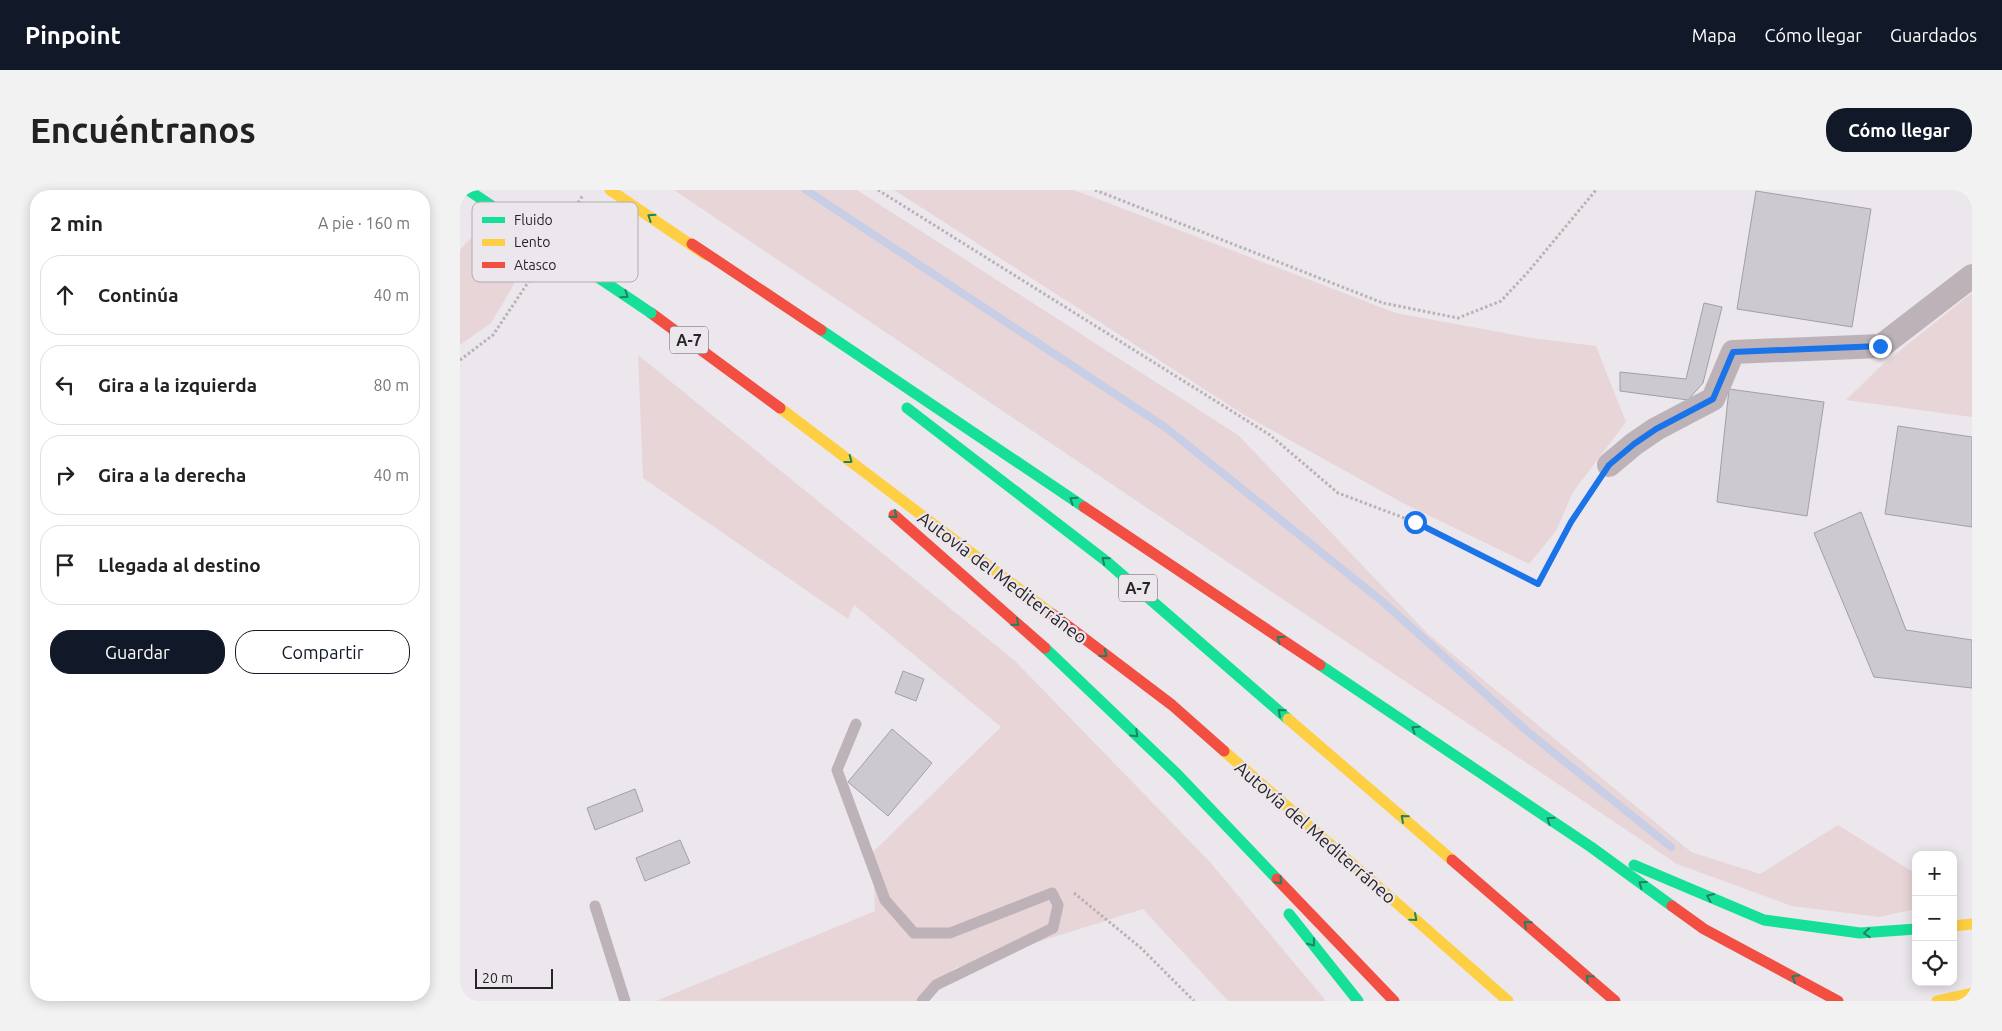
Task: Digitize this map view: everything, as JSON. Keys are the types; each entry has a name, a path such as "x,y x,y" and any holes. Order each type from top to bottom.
{"main road":[{"name":"Autovía del Mediterráneo","path":"468,190 486,202"},
{"path":"610,190 628,202"},
{"path":"638,208 1591,847 1704,929 1838,1001"},
{"path":"692,244 832,352"},
{"name":"Autovía del Mediterráneo","path":"605,282 726,367 1172,705 1508,1001"},
{"path":"726,367 846,473"},
{"name":"A-7","path":"895,400 1106,561 1615,1001"},
{"path":"884,506 1056,658 1177,774 1394,1001"},
{"path":"1233,833 1260,878"},
{"path":"1591,847 1764,920 1860,934 1912,929"},
{"path":"1282,905 1358,1001"},
{"path":"1957,926 1972,924"},
{"path":"1937,1001 1972,994"}],"street":[{"path":"1609,465 1656,429 1713,399 1733,352 1880,346 1972,276"}],"lane":[{"path":"856,724 837,770 885,900 914,933 950,933 1052,893 1058,905 1053,928 936,985 922,1001"},
{"path":"595,906 625,1001"}],"path":[{"path":"578,202 586,190"},
{"path":"878,190 1270,435 1338,494 1415,522 1538,584 1571,522 1609,465"},
{"path":"1095,190 1383,303 1458,318 1501,300 1528,272 1596,190"},
{"path":"460,360 493,335 529,282"},
{"path":"1052,893 1066,887 1141,948 1194,1001"}],"shaded area":[{"path":"674,190 857,190 1238,435 1427,633 1691,852 1760,874 1838,825 1912,871 1912,910 1879,917 1792,906 1677,864"},
{"path":"894,190 1074,190 1396,313 1532,338 1596,346 1626,422 1573,492 1556,531 1529,564 1401,502 1243,414"},
{"path":"472,239 472,282 515,282 491,323 460,345 460,250"},
{"path":"1972,293 1972,417 1846,400 1882,365"},
{"path":"638,355 1015,661 1210,862 1326,1001 1228,1001 1143,909 955,968 928,1001 656,1001 875,911 873,852 1001,727 854,605 848,619 643,478"}],"building":[{"path":"1756,191 1871,209 1852,327 1737,309"},
{"path":"1704,303 1722,307 1703,383 1688,400 1620,391 1620,372 1686,379"},
{"path":"1729,389 1824,402 1807,516 1717,502"},
{"path":"1898,426 1972,437 1972,527 1885,514"},
{"path":"1861,512 1906,630 1972,640 1972,688 1874,677 1814,533"},
{"path":"903,671 924,679 916,701 895,693"},
{"path":"892,729 932,763 888,816 848,782"},
{"path":"635,789 643,811 595,830 587,808"},
{"path":"680,840 690,863 645,881 636,858"}],"waterway":[{"path":"806,190 1165,427 1383,602 1528,732 1671,847"}],"traffic: fast":[{"path":"468,190 486,202"},
{"path":"605,282 651,313"},
{"path":"821,330 1084,507"},
{"path":"907,408 1106,561 1288,719"},
{"path":"1045,648 1177,774 1277,879"},
{"path":"1320,665 1591,847 1672,906"},
{"path":"1634,865 1764,920 1860,933 1912,929"},
{"path":"1289,914 1358,1001"}],"traffic: slow":[{"path":"610,190 628,202"},
{"path":"638,209 706,255"},
{"path":"780,408 1052,614"},
{"path":"1288,719 1452,860"},
{"path":"1224,751 1508,1001"},
{"path":"1957,926 1972,924"},
{"path":"1937,1001 1972,993"}],"traffic: jam":[{"path":"692,244 821,330"},
{"path":"651,313 780,408"},
{"path":"1084,507 1320,665"},
{"path":"894,515 1045,648"},
{"path":"1052,614 1172,705 1224,751"},
{"path":"1452,860 1615,1001"},
{"path":"1277,879 1394,1001"},
{"path":"1672,906 1704,929 1838,1001"}],"route":[{"path":"1415,522 1538,584 1571,522 1609,465 1656,429 1713,399 1733,352 1880,346"}]}
